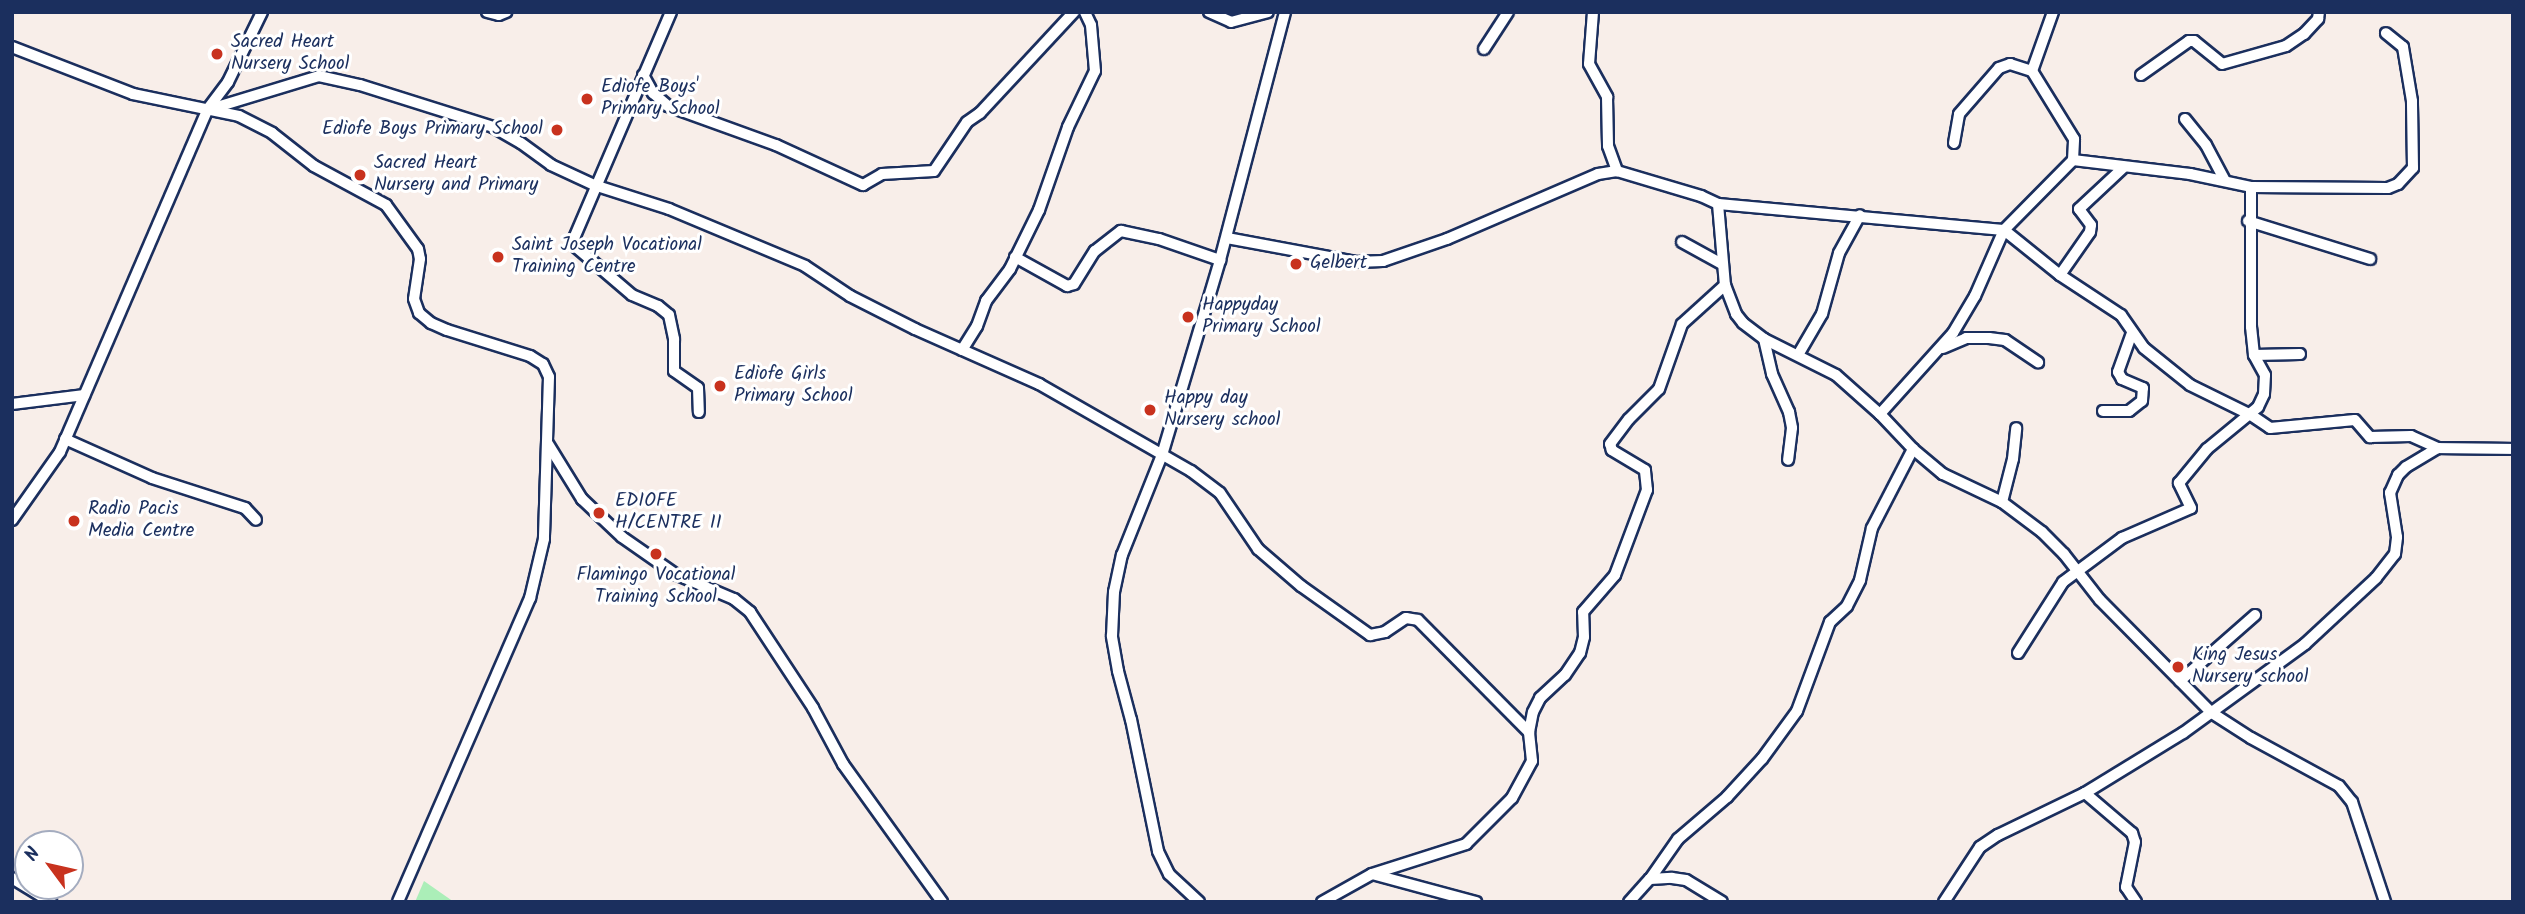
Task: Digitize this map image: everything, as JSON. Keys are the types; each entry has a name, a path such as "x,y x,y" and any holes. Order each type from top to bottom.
{"street":[{"path":"12,520 65,439 207,110 228,82 262,12"},
{"path":"486,12 499,16 506,12"},
{"path":"671,12 594,185 574,243 632,295 659,306 669,316 674,339 674,371 698,388 699,412"},
{"path":"643,75 653,93 668,106 776,145 863,185 882,174 919,174 934,170 967,122 980,113 1074,12"},
{"path":"962,350 977,326 986,301 1015,257 1039,210 1068,127 1095,71 1091,24 1085,12"},
{"path":"1209,12 1231,22 1268,12"},
{"path":"1199,902 1169,874 1157,851 1112,636 1114,592 1122,555 1162,454 1227,238 1285,12"},
{"path":"1484,49 1508,12"},
{"path":"1593,12 1589,64 1607,97 1608,146 1617,171"},
{"path":"2032,71 2053,12"},
{"path":"2141,75 2189,40 2222,64 2286,46 2314,25 2319,12"},
{"path":"2073,160 2225,180 2250,187 2388,188 2406,177 2413,168 2414,156 2412,101 2403,47 2386,33"},
{"path":"12,47 133,94 251,121 314,166 386,205 418,249 420,259 414,299 419,313 431,323 530,356 543,364 549,377 544,538 530,598 398,902"},
{"path":"1880,414 1941,349 1975,296 2004,230 2073,160 2074,139 2032,71 2010,64 1999,68 1959,114 1954,143"},
{"path":"207,110 319,76 360,85 492,127 522,143 551,165 594,185 668,209 805,267 850,296 1039,384 1162,454 1220,493 1267,559 1362,632 1379,635 1406,618 1418,620 1530,732"},
{"path":"2185,119 2206,145 2225,180"},
{"path":"2060,275 2090,232 2091,225 2079,209 2124,167"},
{"path":"1227,238 1356,262 1383,261 1447,239 1598,174 1617,171 1701,196 1718,204 2004,230 2060,275 2121,315 2144,348 2190,385 2251,415 2274,430 2355,420 2370,437 2411,436 2438,449 2513,449"},
{"path":"2018,653 2054,593 2077,571 2132,532 2191,508 2179,483 2207,449 2251,415 2264,394 2265,375 2254,355 2248,221 2250,187"},
{"path":"1718,204 1725,285 1736,314 1764,339 1836,375 1880,414 1913,449 1953,480 2002,502 2042,532 2100,600 2212,713 2251,738 2328,779 2347,794 2366,840 2385,902"},
{"path":"1798,355 1822,314 1839,253 1860,215"},
{"path":"2248,221 2370,259"},
{"path":"1015,257 1067,286 1074,284 1095,251 1121,231 1160,239 1220,260"},
{"path":"1682,242 1722,264"},
{"path":"1322,902 1372,874 1465,844 1482,831 1512,798 1532,761 1530,732 1533,712 1540,698 1565,675 1580,653 1584,637 1583,612 1615,575 1647,491 1645,470 1612,450 1610,444 1629,419 1659,389 1682,324 1725,285"},
{"path":"2103,411 2129,411 2142,401 2143,388 2122,379 2118,372 2132,333"},
{"path":"1941,349 1966,338 2005,340 2038,362"},
{"path":"1764,339 1772,374 1789,412 1792,428 1788,460"},
{"path":"2254,355 2300,354"},
{"path":"12,404 84,396"},
{"path":"2002,502 2013,459 2016,428"},
{"path":"65,439 152,478 244,508 256,520"},
{"path":"548,443 582,499 622,537 675,574 734,599 750,612 813,708 843,764 942,902"},
{"path":"1629,902 1650,879 1678,839 1727,797 1762,759 1791,721 1830,622 1841,614 1854,595 1872,528 1913,449"},
{"path":"1944,902 1980,846 1997,835 2085,793 2212,713 2305,644 2387,566 2397,545 2391,504 2392,484 2406,467 2438,449"},
{"path":"2180,681 2255,615"},
{"path":"2085,793 2132,833 2135,842 2126,887 2136,902"},
{"path":"1372,874 1476,902"},
{"path":"12,878 51,902"},
{"path":"1650,879 1686,880 1722,902"}],"green space":[{"path":"424,881 454,902 415,902"}],"place":[{"name":"Sacred Heart Nursery School","path":"217,54"},
{"name":"Ediofe Boys' Primary School","path":"587,99"},
{"name":"Ediofe Boys Primary School","path":"557,130"},
{"name":"Sacred Heart Nursery and Primary","path":"360,175"},
{"name":"Saint Joseph Vocational Training Centre","path":"498,257"},
{"name":"Gelbert","path":"1296,264"},
{"name":"Happyday Primary School","path":"1188,317"},
{"name":"Ediofe Girls Primary School","path":"720,386"},
{"name":"Happy day Nursery school","path":"1150,410"},
{"name":"EDIOFE H/CENTRE II","path":"599,513"},
{"name":"Radio Pacis Media Centre","path":"74,521"},
{"name":"Flamingo Vocational Training School","path":"656,554"},
{"name":"King Jesus Nursery school","path":"2178,667"}]}
